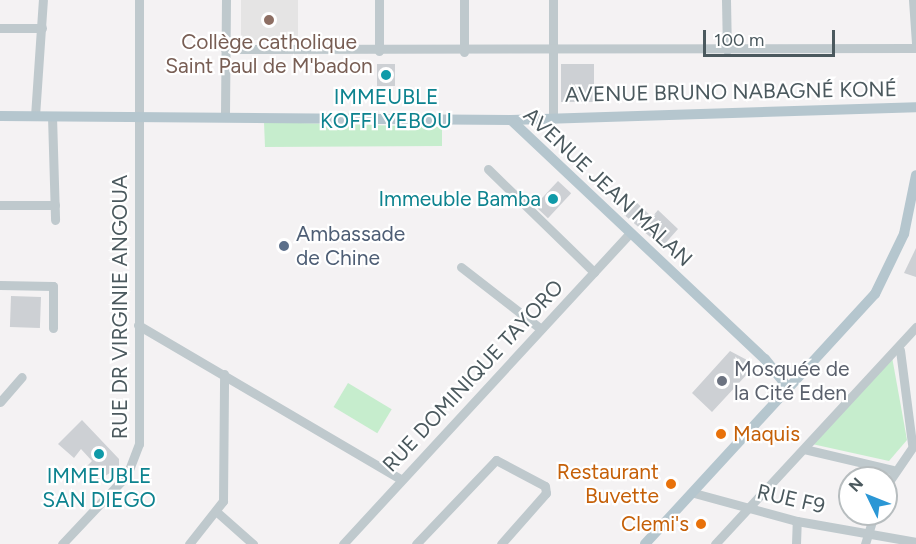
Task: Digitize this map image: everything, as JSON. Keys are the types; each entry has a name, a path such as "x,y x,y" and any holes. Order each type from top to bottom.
{"main road":[{"name":"AVENUE BRUNO NABAGNÉ KONÉ","path":"511,120 553,116 916,107"},
{"name":"AVENUE JEAN MALAN","path":"0,116 138,113 511,120 765,359 789,389"},
{"path":"645,544 856,318 886,274 904,234 916,175"}],"street":[{"path":"35,116 37,35 42,28 43,0"},
{"name":"RUE DR VIRGINIE ANGOUA","path":"62,544 135,461 138,325 139,0"},
{"path":"225,114 226,0"},
{"path":"379,0 379,51"},
{"path":"464,0 464,52"},
{"path":"553,0 553,116"},
{"path":"726,0 727,50"},
{"path":"913,0 916,42"},
{"path":"0,28 42,28"},
{"path":"225,49 464,52 916,48"},
{"path":"52,116 56,220"},
{"path":"488,170 594,272"},
{"path":"0,205 55,205"},
{"name":"RUE DOMINIQUE TAYORO","path":"343,544 630,233"},
{"path":"461,267 541,329"},
{"path":"0,285 53,286 53,328"},
{"path":"138,325 401,480"},
{"path":"715,544 900,350 916,327"},
{"path":"896,466 914,443 900,350"},
{"path":"189,544 218,513 223,501 224,374"},
{"path":"0,402 22,377"},
{"path":"804,449 876,466"},
{"path":"416,544 496,460 545,486 546,493 501,544"},
{"name":"RUE F9","path":"694,493 797,521 916,542"},
{"path":"218,513 254,544"},
{"path":"796,544 797,521"},
{"path":"865,544 870,526"}],"shaded area":[{"name":"Collège catholique Saint Paul de M'badon","path":"241,0 298,0 298,40 241,40"}],"green space":[{"path":"264,122 442,127 442,146 265,147"},
{"path":"892,357 907,440 889,461 812,444"},
{"path":"348,383 392,409 377,433 334,407"}],"building":[{"name":"IMMEUBLE KOFFI YEBOU","path":"377,64 395,64 395,86 377,86"},
{"path":"561,64 594,64 594,102 561,102"},
{"name":"Immeuble Bamba","path":"558,181 571,193 548,218 535,206"},
{"path":"634,200 652,217 658,210 678,229 662,247 622,213"},
{"path":"916,248 916,277 904,273"},
{"path":"11,296 41,297 40,328 10,327"},
{"name":"Mosquée de la Cité Eden","path":"730,351 747,360 743,364 750,371 712,412 692,393"},
{"name":"IMMEUBLE SAN DIEGO","path":"82,420 119,459 119,467 99,480 85,468 92,461 81,449 74,458 58,444"}],"place":[{"name":"Collège catholique Saint Paul de M'badon","path":"269,20"},
{"name":"IMMEUBLE KOFFI YEBOU","path":"386,75"},
{"name":"Immeuble Bamba","path":"553,199"},
{"name":"Ambassade de Chine","path":"284,246"},
{"name":"Mosquée de la Cité Eden","path":"722,381"},
{"name":"Maquis","path":"721,434"},
{"name":"IMMEUBLE SAN DIEGO","path":"99,454"},
{"name":"Restaurant Buvette","path":"671,484"},
{"name":"Clemi's","path":"701,524"}]}
